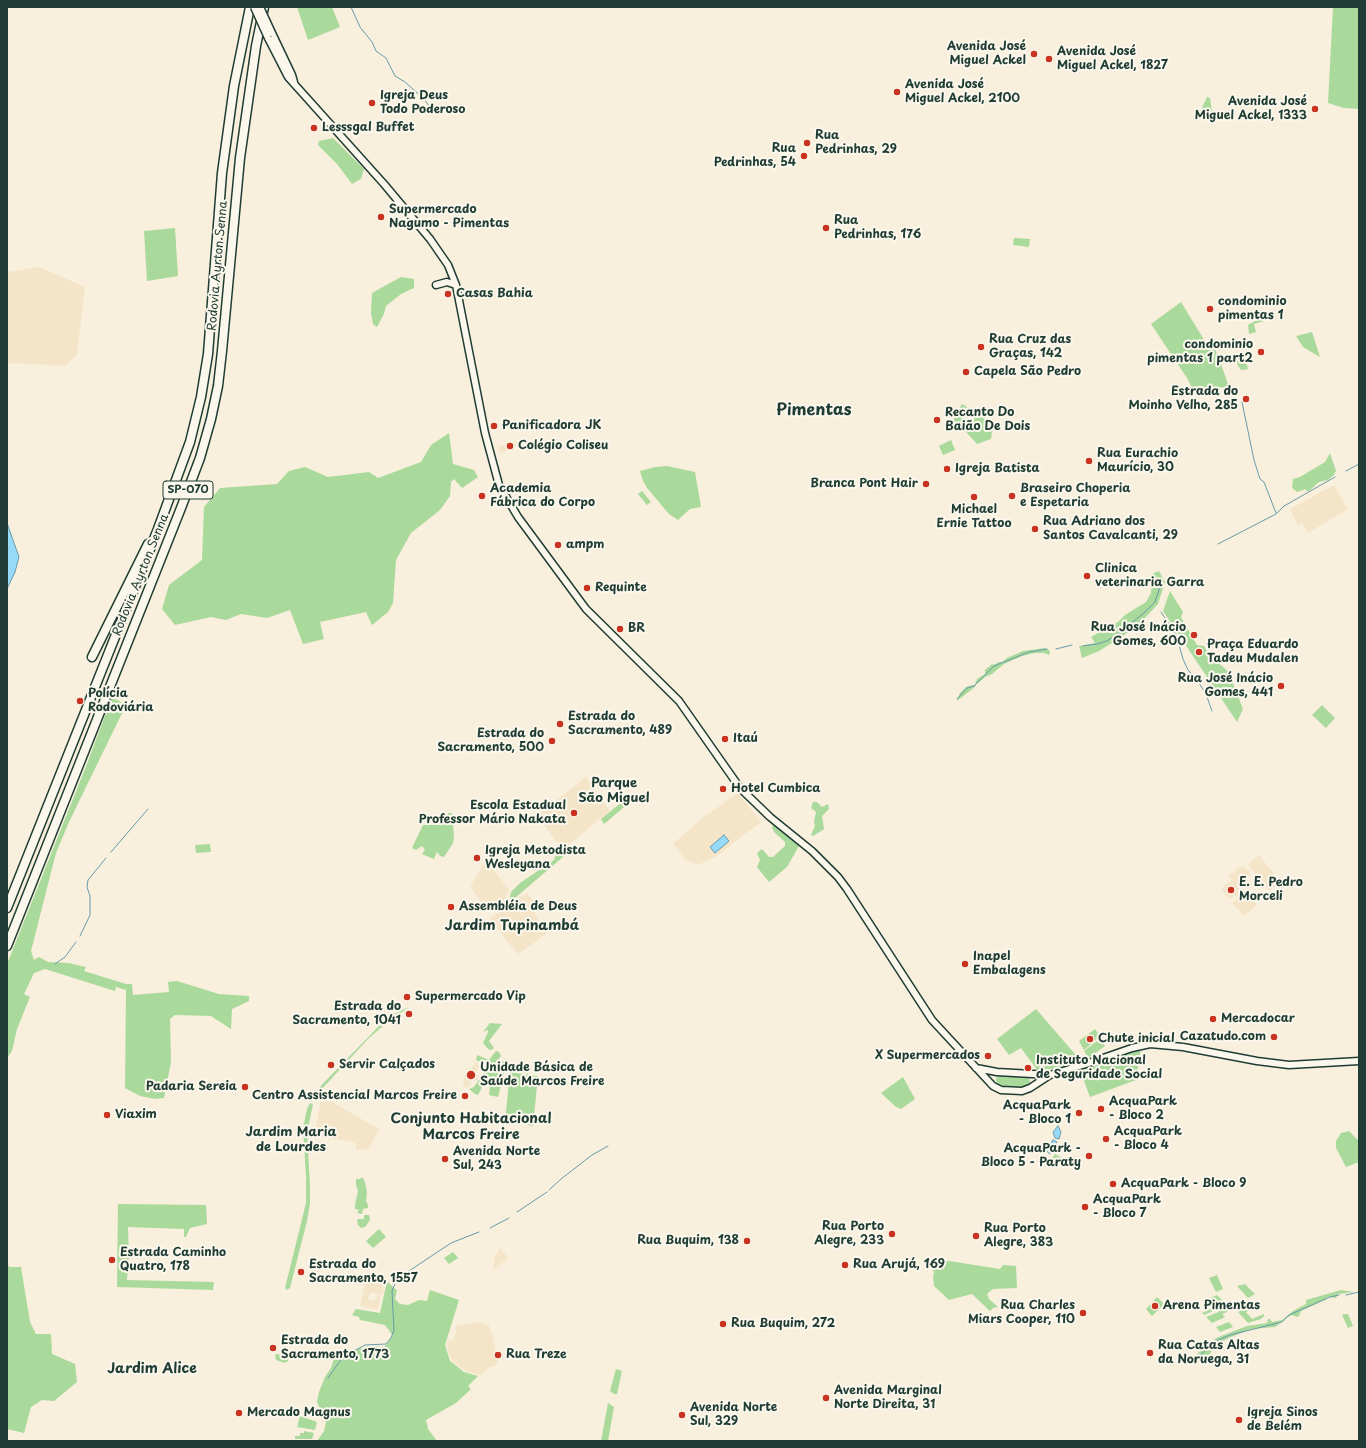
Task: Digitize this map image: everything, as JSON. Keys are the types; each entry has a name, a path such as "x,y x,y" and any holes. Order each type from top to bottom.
{"highway":[{"name":"Rodovia Ayrton Senna","path":"7,908 158,529 190,442 201,397 208,354 222,173 234,86 250,7"},
{"name":"Rodovia Ayrton Senna","path":"7,946 200,458 211,419 218,386 223,343 240,158 256,46 264,7"},
{"path":"92,656 143,551 158,529"},
{"path":"7,955 22,916 25,901"}],"main road":[{"path":"254,7 292,75 294,82 384,184 430,239 448,265 456,285 492,463 499,485 518,517 586,608 679,701 740,788 770,817 812,851 838,877 932,1020 993,1086 1001,1090 1016,1092 1022,1091 1030,1088 1050,1075 1132,1048 1150,1044 1183,1047 1281,1064 1359,1061"},
{"path":"260,7 270,36"},
{"path":"436,285 447,282 456,285"},
{"path":"976,1068 996,1072 1050,1075"},
{"path":"993,1086 993,1080 996,1072"},
{"path":"1030,1088 1033,1082 1032,1075"}],"shaded area":[{"path":"39,267 85,287 77,354 66,366 14,363 7,364 7,272"},
{"name":"Colégio Coliseu","path":"520,441 520,444 500,453 498,447"},
{"path":"1334,485 1348,509 1308,533 1302,523 1298,525 1290,509"},
{"name":"Escola Estadual Professor Mário Nakata","path":"586,777 610,811 567,846 558,844 537,815"},
{"path":"738,793 761,822 715,857 698,865 686,860 673,844 700,820"},
{"path":"1259,855 1280,882 1269,891 1248,864"},
{"path":"486,860 510,891 506,895 507,901 494,911 487,911 471,888 471,885"},
{"name":"E. E. Pedro Morceli","path":"1243,865 1251,874 1237,886 1241,891 1238,894 1240,897 1246,891 1257,905 1244,916 1232,903 1238,898 1236,895 1229,899 1221,889 1232,880 1229,876"},
{"path":"527,893 540,909 534,913 548,932 519,954 511,946 490,918"},
{"name":"Unidade Básica de Saúde Marcos Freire","path":"475,1062 480,1065 475,1074 479,1076 477,1081 473,1079 467,1088 462,1086 465,1080 463,1078"},
{"path":"324,1101 330,1101 379,1129 368,1150 356,1149 356,1144 350,1141 317,1137 315,1134 320,1104"},
{"path":"500,1248 508,1258 494,1270 494,1259"},
{"path":"367,1276 385,1280 382,1295 370,1292 368,1300 375,1301 377,1295 381,1296 378,1310 360,1306"},
{"path":"480,1322 489,1326 491,1330 498,1362 493,1367 489,1367 481,1375 466,1371 453,1362 448,1352 447,1340 453,1341 457,1330 455,1330 456,1326"}],"green space":[{"path":"297,7 332,7 340,27 308,40"},
{"path":"1333,7 1359,7 1359,109 1344,108 1328,103"},
{"path":"1207,97 1210,98 1212,112 1211,116 1205,114 1201,110"},
{"path":"333,138 364,169 361,179 352,184 337,164 318,145 319,141"},
{"path":"175,228 178,276 147,281 144,231"},
{"path":"1014,238 1030,239 1029,247 1013,245"},
{"path":"401,277 414,279 414,288 401,294 386,306 384,314 377,327 373,324 371,313 372,293"},
{"path":"1181,302 1206,343 1216,351 1217,357 1225,356 1227,362 1221,364 1229,387 1213,388 1196,395 1187,378 1151,324"},
{"path":"1262,312 1264,321 1254,324 1256,332 1249,334 1248,325 1257,320 1256,314"},
{"path":"1312,332 1320,357 1303,347 1296,336"},
{"path":"1238,359 1241,359 1242,362 1246,361 1248,369 1241,370 1237,364"},
{"path":"962,404 967,407 963,417 969,421 974,422 975,413 993,424 991,439 977,444 959,424 953,423 954,418"},
{"path":"449,433 453,464 474,470 478,477 462,488 454,479 451,482 450,496 440,510 411,533 396,560 393,603 388,612 372,625 366,612 320,622 324,639 303,644 290,610 267,618 241,614 226,620 211,617 175,625 162,609 169,585 202,560 204,507 220,488 277,484 289,471 305,467 328,477 369,472 378,478 421,462 431,445"},
{"path":"951,440 955,450 943,455 939,446"},
{"path":"1330,453 1336,471 1334,475 1328,480 1319,482 1309,491 1306,491 1306,489 1297,492 1292,488 1293,479 1300,477 1325,462"},
{"path":"667,466 695,472 701,507 690,509 678,520 669,514 647,488 640,471 655,467"},
{"path":"642,491 651,502 647,505 638,494"},
{"path":"1159,571 1165,582 1158,604 1141,622 1120,638 1099,651 1082,658 1079,646 1095,643 1091,637 1118,622 1125,615 1146,602 1151,593 1152,576 1154,573"},
{"name":"Praça Eduardo Tadeu Mudalen","path":"1170,591 1183,612 1181,617 1197,645 1204,646 1211,657 1228,671 1243,709 1237,722 1163,611"},
{"path":"1045,648 1049,650 1049,655 1044,653 1035,653 1022,656 1004,664 992,674 975,684 977,679 985,674 985,670 990,667 990,665 1002,662 1007,658 1023,651"},
{"path":"973,685 976,686 957,701 960,693 966,687"},
{"path":"112,697 126,705 69,822 56,853 31,951 34,960 39,957 48,962 68,963 86,967 84,971 126,984 132,984 133,995 169,992 168,982 177,981 219,994 249,996 249,1001 232,1009 231,1029 211,1016 175,1015 170,1019 171,1062 164,1098 155,1099 140,1096 125,1088 126,990 116,987 115,991 45,969 34,973 24,994 30,997 17,1029 12,1051 7,1058 7,964 85,769"},
{"path":"1322,705 1335,718 1326,728 1312,715"},
{"path":"627,798 630,802 604,824 601,819"},
{"path":"813,802 817,802 822,807 828,804 829,809 822,816 824,829 813,836 811,835 815,826 814,822 816,812 811,808"},
{"path":"448,813 452,813 454,836 453,843 444,857 440,856 437,852 434,859 422,854 425,850 422,846 416,850 412,848 423,825 442,825 446,823"},
{"path":"775,823 799,846 787,867 769,882 757,867 760,860 757,853 762,849 769,857 773,857 785,846 785,842 774,832 772,827"},
{"path":"210,844 211,852 196,853 195,845"},
{"path":"558,848 565,850 563,857 509,903 511,892 520,883 554,860"},
{"path":"409,1007 368,1039 319,1092 316,1099 311,1096 380,1025 394,1014"},
{"path":"1036,1009 1081,1061 1063,1067 1038,1071 1021,1048 1009,1055 997,1039"},
{"path":"490,1023 502,1024 489,1041 494,1048 491,1050 488,1049 483,1043 488,1030 483,1032"},
{"name":"Chute inicial","path":"1095,1029 1100,1036 1084,1050 1079,1041"},
{"name":"Chute inicial","path":"1101,1038 1105,1046 1089,1058 1084,1051"},
{"path":"1141,1048 1136,1080 1090,1097 1080,1070"},
{"path":"496,1051 499,1052 501,1056 496,1063 500,1063 506,1059 509,1066 505,1069 498,1097 489,1095 491,1078 487,1078 478,1095 475,1094 469,1089 474,1087 485,1071 484,1064 476,1060 477,1055 489,1060"},
{"path":"510,1072 538,1076 533,1126 505,1121"},
{"path":"998,1075 1029,1077 1030,1082 1027,1087 1021,1089 1003,1087 997,1084 996,1079"},
{"path":"903,1077 915,1099 901,1109 896,1107 881,1093"},
{"path":"310,1103 313,1104 307,1133 310,1203 307,1221 290,1288 287,1290 285,1288 306,1203 303,1128 307,1109"},
{"path":"1349,1131 1359,1141 1359,1162 1346,1167 1336,1148 1336,1141 1341,1133"},
{"path":"1055,1154 1062,1158 1056,1167 1049,1163"},
{"path":"362,1177 365,1182 367,1192 366,1201 368,1208 363,1209 362,1214 357,1213 359,1210 355,1209 355,1205 358,1191 356,1179 360,1179"},
{"path":"118,1204 206,1205 207,1224 190,1228 186,1237 184,1237 184,1229 128,1227 129,1257 127,1280 214,1282 213,1290 117,1287"},
{"path":"364,1215 369,1215 370,1220 365,1227 361,1228 358,1225 357,1220 364,1219"},
{"path":"379,1229 386,1237 373,1248 366,1241"},
{"path":"453,1252 458,1258 449,1264 444,1258"},
{"path":"949,1261 1000,1269 1003,1265 1016,1266 1017,1288 993,1289 987,1294 989,1299 998,1307 993,1308 990,1311 972,1294 949,1300 934,1286 934,1272 929,1263"},
{"path":"7,1262 9,1267 21,1267 30,1322 36,1334 51,1334 52,1354 75,1364 77,1382 54,1401 42,1400 31,1407 24,1433 7,1429"},
{"path":"1217,1275 1223,1289 1216,1292 1209,1278"},
{"path":"387,1281 397,1290 395,1299 400,1304 408,1305 419,1300 427,1301 430,1290 459,1300 445,1345 450,1361 464,1372 478,1376 468,1386 471,1389 456,1403 426,1420 428,1429 437,1441 317,1441 324,1431 326,1423 317,1402 319,1392 325,1377 331,1368 336,1352 341,1350 343,1353 369,1346 384,1347 393,1336 385,1325 360,1320 359,1317 352,1315 356,1309 380,1313"},
{"path":"1245,1284 1255,1294 1248,1298 1237,1286"},
{"path":"1341,1290 1354,1292 1338,1294 1336,1298 1328,1297 1325,1300 1301,1311 1297,1317 1292,1315 1288,1317 1275,1327 1251,1329 1231,1337 1216,1345 1207,1358 1198,1362 1194,1359 1199,1352 1216,1338 1247,1326 1267,1323 1268,1319 1272,1322 1282,1320 1293,1311 1306,1304 1306,1300"},
{"path":"1217,1295 1232,1310 1228,1310 1222,1314 1225,1317 1212,1323 1206,1317 1219,1312 1217,1309 1204,1315 1202,1313 1218,1307 1210,1298"},
{"name":"Arena Pimentas","path":"1157,1297 1164,1304 1152,1316 1146,1309"},
{"path":"1255,1304 1257,1307 1246,1312 1252,1319 1264,1314 1264,1316 1261,1319 1248,1323 1238,1312"},
{"path":"1348,1314 1353,1326 1348,1328 1342,1315"},
{"path":"1229,1322 1233,1327 1220,1332 1216,1327"},
{"path":"275,1354 289,1356 288,1361 285,1363 276,1360"},
{"path":"616,1369 622,1371 617,1394 614,1394 610,1391"},
{"path":"608,1403 614,1407 608,1441 601,1441"},
{"path":"300,1416 317,1422 315,1430 297,1427"},
{"path":"304,1431 314,1433 312,1439 295,1439 295,1436 300,1436 300,1433 304,1433"}],"water":[{"path":"7,523 19,557 15,572 7,589"},
{"path":"724,835 729,841 715,853 710,847"},
{"path":"1058,1126 1061,1132 1059,1139 1055,1138 1053,1132"},
{"path":"1053,1140 1057,1142 1050,1154 1044,1149 1049,1146"}],"waterway":[{"path":"351,7 360,27 372,42 376,51 386,58 395,76 405,82 424,99 435,114"},
{"path":"1242,402 1254,460 1260,479 1264,482 1276,513"},
{"path":"1346,471 1359,464"},
{"path":"1218,544 1276,514 1284,506 1335,477"},
{"path":"1083,646 1107,641 1145,612 1155,602 1162,581"},
{"path":"1161,612 1176,634 1183,659 1188,670 1195,677 1206,694 1212,711"},
{"path":"1056,649 1072,645"},
{"path":"957,699 967,688 974,686 994,666 1029,652 1047,649"},
{"path":"111,852 148,809"},
{"path":"80,936 90,915 90,896 87,887 88,880 106,858"},
{"path":"55,964 65,957 76,942"},
{"path":"549,1190 592,1155 608,1146"},
{"path":"517,1212 547,1192"},
{"path":"490,1228 509,1218"},
{"path":"406,1273 451,1243 479,1232"},
{"path":"328,1378 343,1357 365,1345 386,1344 391,1338 394,1330 392,1291 395,1284"},
{"path":"1346,1295 1359,1292"},
{"path":"1197,1358 1216,1341 1230,1335 1282,1322 1289,1315 1330,1297 1339,1295"}],"place":[{"name":"Avenida José Miguel Ackel","path":"1034,54"},
{"name":"Avenida José Miguel Ackel, 1827","path":"1049,59"},
{"name":"Avenida José Miguel Ackel, 2100","path":"897,92"},
{"name":"Igreja Deus Todo Poderoso","path":"372,103"},
{"name":"Avenida José Miguel Ackel, 1333","path":"1315,109"},
{"name":"Lesssgal Buffet","path":"314,128"},
{"name":"Rua Pedrinhas, 29","path":"807,143"},
{"name":"Rua Pedrinhas, 54","path":"804,156"},
{"name":"Supermercado Nagumo - Pimentas","path":"381,217"},
{"name":"Rua Pedrinhas, 176","path":"826,228"},
{"name":"Casas Bahia","path":"448,294"},
{"name":"condominio pimentas 1","path":"1210,309"},
{"name":"Rua Cruz das Graças, 142","path":"981,347"},
{"name":"condominio pimentas 1 part2","path":"1261,352"},
{"name":"Capela São Pedro","path":"966,372"},
{"name":"Estrada do Moinho Velho, 285","path":"1246,399"},
{"name":"Recanto Do Baião De Dois","path":"937,420"},
{"name":"Panificadora JK","path":"494,426"},
{"name":"Colégio Coliseu","path":"510,446"},
{"name":"Rua Eurachio Maurício, 30","path":"1089,461"},
{"name":"Igreja Batista","path":"947,469"},
{"name":"Branca Pont Hair","path":"926,484"},
{"name":"Academia Fábrica do Corpo","path":"482,496"},
{"name":"Braseiro Choperia e Espetaria","path":"1012,496"},
{"name":"Michael Ernie Tattoo","path":"974,497"},
{"name":"Rua Adriano dos Santos Cavalcanti, 29","path":"1035,529"},
{"name":"ampm","path":"558,545"},
{"name":"Clinica veterinaria Garra","path":"1087,576"},
{"name":"Requinte","path":"587,588"},
{"name":"BR","path":"620,629"},
{"name":"Rua José Inácio Gomes, 600","path":"1194,635"},
{"name":"Praça Eduardo Tadeu Mudalen","path":"1199,652"},
{"name":"Rua José Inácio Gomes, 441","path":"1281,686"},
{"name":"Polícia Rodoviária","path":"80,701"},
{"name":"Estrada do Sacramento, 489","path":"560,724"},
{"name":"Itaú","path":"725,739"},
{"name":"Estrada do Sacramento, 500","path":"552,741"},
{"name":"Hotel Cumbica","path":"723,789"},
{"name":"Escola Estadual Professor Mário Nakata","path":"574,813"},
{"name":"Igreja Metodista Wesleyana","path":"477,858"},
{"name":"E. E. Pedro Morceli","path":"1231,890"},
{"name":"Assembléia de Deus","path":"451,907"},
{"name":"Inapel Embalagens","path":"965,964"},
{"name":"Supermercado Vip","path":"407,997"},
{"name":"Estrada do Sacramento, 1041","path":"409,1014"},
{"name":"Mercadocar","path":"1213,1019"},
{"name":"Cazatudo.com","path":"1274,1037"},
{"name":"Chute inicial","path":"1090,1039"},
{"name":"X Supermercados","path":"988,1056"},
{"name":"Servir Calçados","path":"331,1065"},
{"name":"Instituto Nacional de Seguridade Social","path":"1028,1068"},
{"name":"Unidade Básica de Saúde Marcos Freire","path":"471,1075"},
{"name":"Padaria Sereia","path":"245,1087"},
{"name":"Centro Assistencial Marcos Freire","path":"465,1096"},
{"name":"AcquaPark - Bloco 2","path":"1101,1109"},
{"name":"AcquaPark - Bloco 1","path":"1079,1113"},
{"name":"Viaxim","path":"107,1115"},
{"name":"AcquaPark - Bloco 4","path":"1106,1139"},
{"name":"AcquaPark - Bloco 5 - Paraty","path":"1089,1156"},
{"name":"Avenida Norte Sul, 243","path":"445,1159"},
{"name":"AcquaPark - Bloco 9","path":"1113,1184"},
{"name":"AcquaPark - Bloco 7","path":"1085,1207"},
{"name":"Rua Porto Alegre, 233","path":"892,1234"},
{"name":"Rua Porto Alegre, 383","path":"976,1236"},
{"name":"Rua Buquim, 138","path":"747,1241"},
{"name":"Estrada Caminho Quatro, 178","path":"112,1260"},
{"name":"Rua Arujá, 169","path":"845,1265"},
{"name":"Estrada do Sacramento, 1557","path":"301,1272"},
{"name":"Arena Pimentas","path":"1155,1306"},
{"name":"Rua Charles Miars Cooper, 110","path":"1083,1313"},
{"name":"Rua Buquim, 272","path":"723,1324"},
{"name":"Estrada do Sacramento, 1773","path":"273,1348"},
{"name":"Rua Catas Altas da Noruega, 31","path":"1150,1353"},
{"name":"Rua Treze","path":"498,1355"},
{"name":"Avenida Marginal Norte Direita, 31","path":"826,1398"},
{"name":"Mercado Magnus","path":"239,1413"},
{"name":"Avenida Norte Sul, 329","path":"682,1415"},
{"name":"Igreja Sinos de Belém","path":"1239,1420"}],"district":[{"name":"Pimentas","path":"814,411"},
{"name":"Parque São Miguel","path":"614,790"},
{"name":"Jardim Tupinambá","path":"512,926"},
{"name":"Conjunto Habitacional Marcos Freire","path":"471,1128"},
{"name":"Jardim Maria de Lourdes","path":"291,1140"},
{"name":"Jardim Alice","path":"152,1369"}]}
